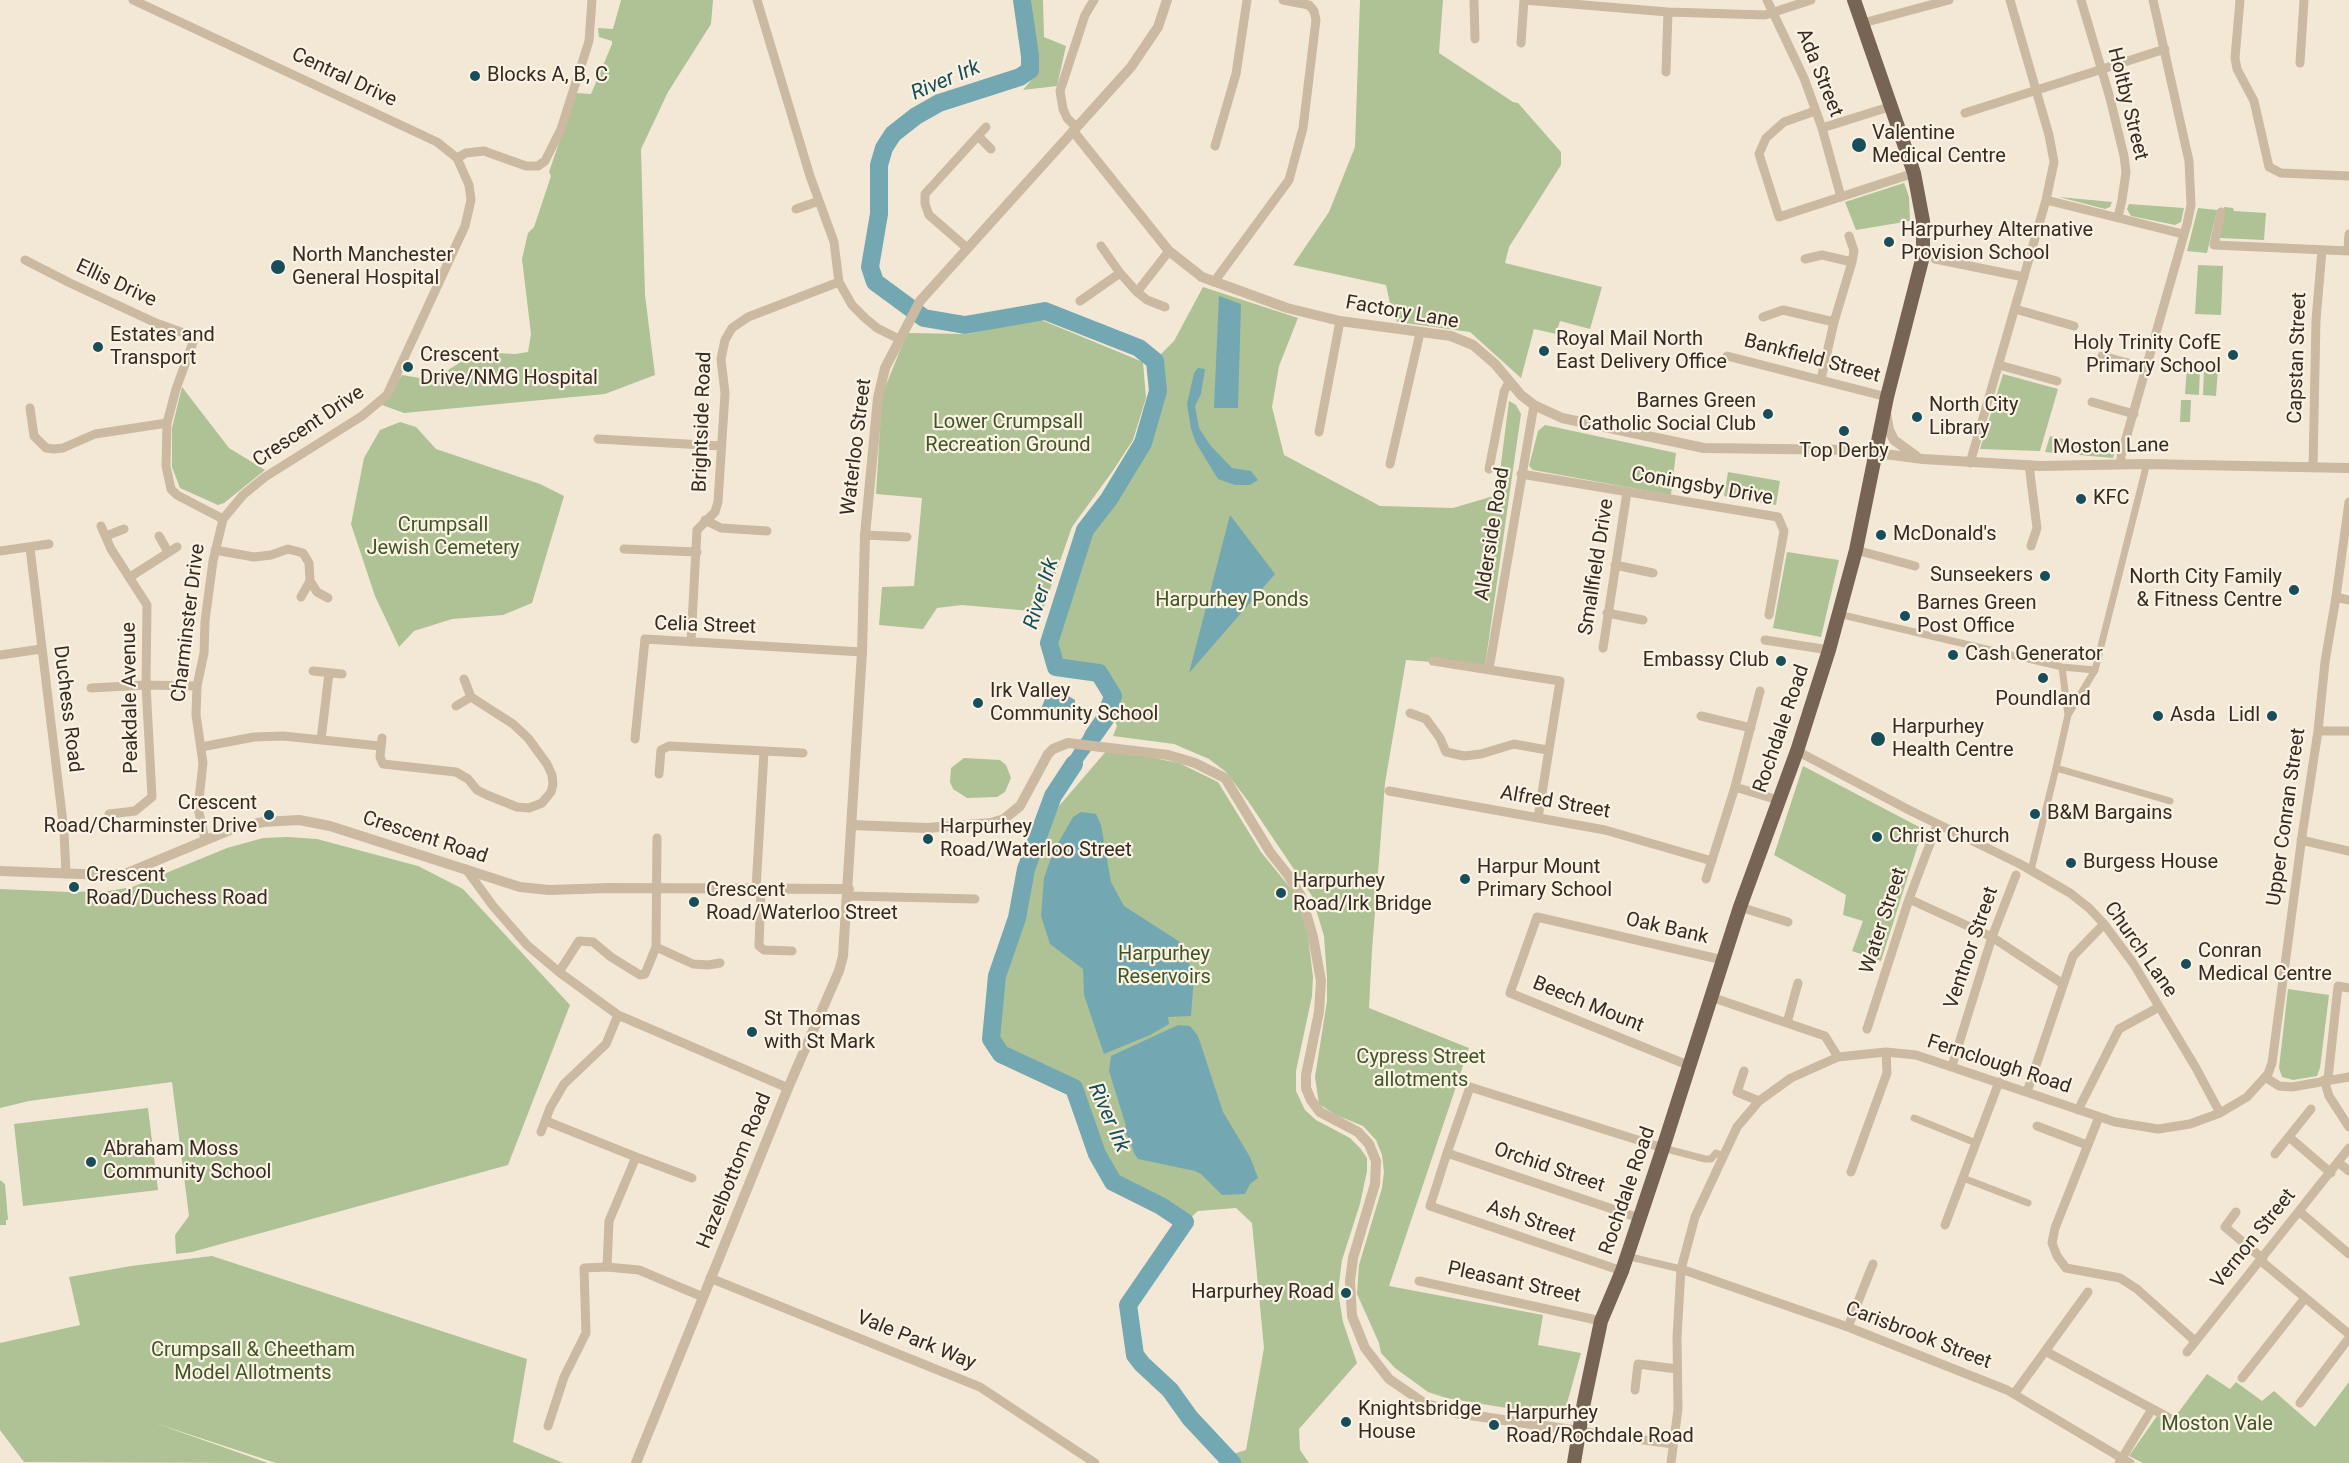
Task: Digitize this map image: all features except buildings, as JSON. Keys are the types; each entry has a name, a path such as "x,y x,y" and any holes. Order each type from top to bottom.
{"main road":[{"name":"Rochdale Road","path":"1574,1463 1595,1346 1602,1321 1622,1271 1740,907 1797,751 1829,651 1856,550 1886,400 1923,256 1923,221 1914,173 1854,0"}],"street":[{"name":"Central Drive","path":"133,0 378,113 437,142 458,158"},
{"path":"458,158 465,153 484,151 533,167 541,164 550,154 561,129 591,34 592,0"},
{"path":"758,0 819,201 834,242 839,282 852,305 865,318 899,339"},
{"path":"1074,129 1063,109 1060,91 1085,15 1094,0"},
{"name":"Waterloo Street","path":"848,892 865,535 878,398 885,368 920,301 1145,49 1158,27 1167,0"},
{"path":"1215,146 1236,74 1247,0"},
{"path":"1214,282 1289,180 1303,128 1316,20 1314,11 1309,5 1283,0"},
{"path":"1473,0 1475,39"},
{"path":"1521,43 1524,0 1594,3 1668,12 1765,15 1811,0"},
{"path":"1656,10 1657,0"},
{"name":"Ada Street","path":"1767,0 1804,78 1822,128 1841,197"},
{"path":"1863,23 1945,0"},
{"path":"1970,463 2046,200 2054,162 2010,0"},
{"name":"Holtby Street","path":"2081,0 2124,156 2126,172 2118,217"},
{"path":"2121,464 2121,456 2191,206 2189,160 2153,0"},
{"path":"2240,0 2235,58 2237,69 2254,101 2269,167 2281,173 2349,176"},
{"path":"2300,63 2304,0"},
{"path":"1666,72 1668,12"},
{"path":"1965,113 2165,49"},
{"path":"1822,128 1892,106"},
{"path":"1815,111 1784,122 1766,138 1759,154 1779,217 1914,173"},
{"path":"967,248 928,215 924,204 925,194 986,128"},
{"name":"Factory Lane","path":"1074,129 1169,250 1190,270 1214,282 1287,308 1340,321 1451,336 1473,345 1495,364 1509,382 1534,405 1562,418 1704,448 1853,450 1875,453"},
{"path":"978,136 991,149"},
{"name":"Crescent Drive","path":"224,519 243,495 265,477 362,416 387,395 465,226 471,200 469,185 458,158"},
{"path":"2046,200 2183,234"},
{"path":"796,209 819,201"},
{"path":"2221,212 2214,245 2349,251 2349,234"},
{"path":"1821,379 1834,322 1852,262 1854,251 1849,236"},
{"path":"1101,246 1137,292 1147,300 1165,307"},
{"path":"1137,292 1169,250"},
{"name":"Capstan Street","path":"2313,467 2316,320 2322,250"},
{"path":"1805,259 1822,255 1852,262"},
{"path":"1935,259 2024,278"},
{"name":"Ellis Drive","path":"25,260 111,302 195,337 176,389 167,423"},
{"path":"1080,301 1120,273"},
{"name":"Brightside Road","path":"691,642 697,530 717,508 725,393 721,351 724,340 732,328 748,316 839,282"},
{"path":"2015,309 2074,326"},
{"path":"1763,317 1783,310 1834,322"},
{"path":"1319,432 1340,321"},
{"path":"1390,464 1420,333"},
{"name":"Bankfield Street","path":"1727,356 1821,379 1886,400"},
{"path":"2102,356 2147,368"},
{"path":"1999,365 2057,381"},
{"path":"1489,470 1504,392 1509,382"},
{"path":"1886,400 1888,425 1894,440 1904,449 1923,459"},
{"path":"2092,402 2134,414"},
{"name":"Alderside Road","path":"1489,669 1534,405"},
{"path":"30,408 33,436 46,448 54,449 63,448 94,434 167,423 166,466 171,489 177,495 224,519"},
{"path":"598,438 720,446"},
{"name":"Moston Lane","path":"1875,453 1970,463 2029,465 2121,464 2349,468"},
{"path":"2029,465 2037,528 2031,546"},
{"path":"2031,870 2068,715 2096,670 2145,471"},
{"name":"Coningsby Drive","path":"1521,474 1778,518 1784,531 1769,615"},
{"name":"Smallfield Drive","path":"1603,648 1627,492"},
{"name":"Upper Conran Street","path":"2220,1113 2247,1097 2265,1077 2272,1063 2301,840 2318,731 2325,662 2349,502"},
{"name":"Charminster Drive","path":"205,839 198,808 203,763 196,715 197,686 204,653 205,621 215,550 224,519"},
{"path":"705,520 721,528 766,531"},
{"name":"Peakdale Avenue","path":"101,526 111,549 147,605 146,685 152,797 135,812 109,814"},
{"path":"106,536 124,529"},
{"path":"865,535 907,537"},
{"path":"130,577 172,549 159,536"},
{"path":"0,551 49,544"},
{"name":"Duchess Road","path":"30,548 40,649 64,831 66,874"},
{"path":"215,550 254,557 271,555 288,549 303,553 309,563 310,581 317,592 328,598"},
{"path":"624,549 697,552"},
{"path":"1856,550 1914,566"},
{"path":"1615,565 1653,573"},
{"path":"301,597 310,581"},
{"path":"2336,597 2349,600"},
{"path":"1607,613 1643,620"},
{"path":"1847,616 2062,667 2096,670"},
{"path":"634,638 645,639"},
{"name":"Celia Street","path":"635,739 645,639 861,652"},
{"path":"1765,640 1829,651"},
{"path":"0,655 40,649"},
{"path":"1433,661 1560,681 1547,750 1538,818"},
{"path":"2062,667 2068,715"},
{"path":"313,671 342,674"},
{"path":"321,740 329,673"},
{"path":"201,747 254,737 283,736 381,742 380,757 383,764 443,770 463,776 477,790 517,807 538,806 551,792 552,775 528,738 513,724 471,697 464,679"},
{"path":"91,688 146,685 197,686"},
{"path":"1706,879 1735,787 1760,691"},
{"path":"456,706 471,697"},
{"path":"1410,713 1426,719 1440,738 1446,752 1464,756 1514,744 1547,750"},
{"path":"1701,716 1751,728"},
{"path":"2318,731 2349,731"},
{"path":"852,825 927,828 991,823 1004,819 1020,806 1048,754 1068,742 1186,759 1225,778 1301,896 1314,937 1321,981 1319,1012 1306,1075 1306,1088 1320,1112 1358,1132 1369,1144 1376,1161 1375,1184 1353,1258 1350,1281 1352,1316 1365,1348 1389,1379 1424,1403 1456,1413 1673,1444"},
{"path":"659,774 661,750 669,746 803,753"},
{"path":"764,751 758,889 759,946 764,950 792,951"},
{"name":"Church Lane","path":"1797,751 1937,825 2031,870 2070,893 2104,924 2133,963 2220,1113"},
{"path":"2056,768 2170,801"},
{"path":"1735,787 1778,800"},
{"name":"Alfred Street","path":"1389,791 1634,836 1713,861"},
{"name":"Crescent Road","path":"0,871 109,875 127,873 205,839 248,824 299,820 330,826 519,887 848,892"},
{"name":"Water Street","path":"1867,1029 1909,899 1937,825"},
{"path":"559,972 579,941 593,942 640,975 645,974 656,946 657,838"},
{"path":"2301,840 2349,851"},
{"path":"466,869 492,906 527,945 618,1016 788,1088"},
{"name":"Ventnor Street","path":"1952,1066 1992,937 2016,875"},
{"path":"848,892 975,900"},
{"name":"Hazelbottom Road","path":"636,1463 788,1088 839,971 843,956 848,892"},
{"path":"1909,899 1992,937 2063,984"},
{"path":"1740,907 1788,922"},
{"name":"Oak Bank","path":"1523,955 1537,917 1723,960"},
{"path":"2027,1092 2073,956 2104,924"},
{"path":"656,946 693,964 720,963"},
{"name":"Beech Mount","path":"1523,955 1510,993 1690,1066"},
{"path":"1786,1023 1798,983"},
{"path":"2349,988 2338,987 2326,1080 2329,1096 2349,1127"},
{"path":"1711,997 1825,1036 1838,1057"},
{"path":"2078,1110 2119,1029 2159,1007"},
{"path":"541,1132 550,1108 564,1084 606,1044 618,1016"},
{"path":"1851,1172 1887,1073 1886,1052"},
{"name":"Fernclough Road","path":"1671,1463 1678,1409 1677,1369 1681,1269 1695,1217 1737,1127 1759,1101 1803,1072 1838,1057 1886,1052 1916,1055 2078,1110 2131,1125 2158,1129 2190,1124 2220,1113"},
{"path":"1744,1071 1737,1092 1759,1101"},
{"path":"2265,1077 2279,1086 2349,1077"},
{"path":"1945,1225 1999,1082"},
{"path":"1447,1153 1470,1087 1663,1148 1705,1159 1711,1159 1716,1153 1723,1156"},
{"path":"2275,1154 2311,1110"},
{"path":"2099,1116 2055,1228 2052,1243 2060,1263 2076,1271 2120,1278 2137,1289 2195,1341"},
{"path":"1914,1118 1976,1143"},
{"path":"546,1121 692,1178"},
{"path":"2037,1126 2087,1145"},
{"path":"2289,1137 2331,1173"},
{"name":"Vernon Street","path":"2187,1352 2349,1148"},
{"name":"Ash Street","path":"1447,1153 1430,1206 1622,1271"},
{"name":"Orchid Street","path":"1447,1153 1638,1218"},
{"path":"607,1267 609,1221 636,1157"},
{"path":"2339,1163 2349,1171"},
{"path":"1963,1178 2028,1203"},
{"path":"2236,1212 2225,1227 2349,1336 2300,1403"},
{"path":"2300,1212 2349,1254"},
{"path":"1626,1256 1681,1269"},
{"path":"1848,1327 1873,1264"},
{"path":"548,1425 564,1377 586,1333 585,1268 607,1267 639,1270 703,1297"},
{"name":"Carisbrook Street","path":"1681,1269 1848,1327 2014,1394 2123,1461"},
{"name":"Vale Park Way","path":"710,1278 980,1387 1095,1463"},
{"name":"Pleasant Street","path":"1419,1281 1602,1321"},
{"path":"2014,1394 2088,1292"},
{"path":"2242,1378 2305,1298"},
{"path":"2045,1351 2173,1420"},
{"path":"1635,1390 1638,1364 1677,1369"},
{"path":"2123,1461 2152,1409"}],"green space":[{"path":"621,0 713,0 711,24 668,92 641,149 645,295 655,375 605,394 404,413 382,405 402,375 432,380 477,352 515,354 528,352 531,334 522,259 528,233 534,227 551,176 549,172 576,93 591,94 612,44 612,41 599,37 598,28 613,29"},
{"path":"1031,0 1043,0 1044,37 1066,46 1057,86 1023,90 1037,73"},
{"path":"1360,0 1443,0 1439,53 1513,102 1518,103 1561,152 1561,165 1509,247 1505,263 1602,287 1590,329 1560,321 1556,334 1534,329 1521,378 1470,332 1398,322 1393,317 1386,285 1293,265 1329,212 1355,147"},
{"path":"1904,183 1909,197 1910,221 1856,230 1845,202"},
{"path":"2059,197 2112,202 2110,207 2105,209"},
{"path":"2129,204 2184,208 2181,222 2175,225 2131,216 2127,209"},
{"path":"2224,207 2233,208 2234,211 2266,213 2264,240 2220,238"},
{"path":"2198,208 2217,210 2207,253 2187,251"},
{"path":"2198,265 2223,266 2221,315 2195,314"},
{"name":"Harpurhey Ponds","path":"1203,287 1298,318 1279,366 1272,407 1284,455 1380,506 1453,508 1497,495 1509,401 1516,405 1521,414 1485,666 1406,660 1385,783 1369,1008 1469,1048 1389,1286 1543,1315 1538,1345 1581,1353 1561,1417 1446,1398 1428,1392 1395,1368 1381,1353 1379,1343 1357,1294 1359,1265 1382,1188 1384,1172 1382,1155 1376,1140 1363,1126 1336,1115 1319,1104 1315,1077 1327,1001 1327,978 1324,936 1312,896 1226,772 1209,759 1174,744 1113,736 1117,726 1099,685 1065,664 1057,644 1089,533 1115,499 1149,444 1164,391 1160,355 1174,341"},
{"name":"Lower Crumpsall Recreation Ground","path":"1039,319 1143,362 1146,398 1133,440 1072,527 1042,612 962,605 937,608 923,629 879,625 882,587 914,586 922,498 876,494 882,395 907,333 967,334"},
{"path":"2187,367 2200,368 2199,395 2185,394"},
{"path":"2204,368 2218,369 2216,396 2203,395"},
{"path":"2003,374 2058,389 2040,451 1980,449"},
{"path":"182,387 229,448 265,470 224,503 218,505 180,488 172,467 172,428"},
{"path":"2181,400 2191,400 2190,422 2180,422"},
{"name":"Crumpsall Jewish Cemetery","path":"400,422 416,427 436,449 540,484 564,496 532,603 503,615 452,619 414,631 399,647 375,596 351,524 364,458 380,430"},
{"path":"1545,425 1676,453 1671,495 1533,470 1529,466 1538,431"},
{"path":"2050,436 2115,451 2113,458 2045,452"},
{"path":"1728,472 1780,481 1776,505 1724,496"},
{"path":"1787,552 1839,560 1821,637 1773,628"},
{"name":"Harpurhey Reservoirs","path":"1108,749 1179,763 1218,782 1261,852 1296,895 1307,928 1313,977 1312,996 1296,1071 1296,1091 1305,1110 1316,1120 1350,1138 1367,1158 1367,1171 1360,1204 1342,1260 1338,1291 1343,1322 1357,1363 1299,1429 1300,1450 1309,1463 1238,1463 1233,1454 1246,1450 1264,1348 1252,1223 1236,1208 1198,1211 1189,1219 1117,1179 1102,1155 1078,1086 1007,1051 996,1036 1003,977 1025,918 1031,868 1059,806"},
{"path":"964,758 1000,760 1006,765 1011,778 1005,792 997,797 967,798 953,789 950,782 951,768"},
{"path":"1803,766 1923,829 1881,961 1852,951 1863,921 1843,915 1846,895 1774,855"},
{"path":"263,838 317,839 418,866 463,889 570,1005 508,1165 192,1252 176,1254 175,1235 189,1216 172,1082 29,1101 0,1108 0,889 68,892 109,891 132,887 227,848"},
{"path":"2288,989 2329,995 2317,1076 2293,1080 2282,1077 2279,1068"},
{"path":"148,1108 158,1190 23,1206 14,1124"},
{"path":"0,1180 5,1184 8,1220 6,1220 6,1225 0,1225"},
{"name":"Crumpsall & Cheetham Model Allotments","path":"212,1256 527,1359 513,1442 563,1463 276,1463 152,1422 268,1463 24,1462 0,1430 0,1343 80,1325 69,1277 131,1266"},
{"name":"Moston Vale","path":"2207,1374 2230,1389 2236,1382 2262,1401 2274,1391 2315,1427 2349,1382 2349,1463 2143,1463 2129,1456 2157,1416 2169,1425"}],"water":[{"path":"1219,296 1241,304 1238,408 1214,408"},
{"path":"1198,368 1205,369 1201,394 1195,406 1199,428 1210,445 1232,468 1251,471 1258,480 1250,485 1235,485 1218,479 1196,443 1187,404 1194,373"},
{"path":"1230,515 1275,574 1189,673"},
{"path":"1062,692 1075,700 1075,708 1069,721 1059,722 1038,716 1045,699 1054,693"},
{"path":"1098,713 1111,718 1103,734 1066,785 1054,781"},
{"path":"1081,812 1096,814 1101,825 1111,882 1124,906 1180,942 1194,975 1191,1016 1168,1017 1169,1024 1150,1035 1104,1054 1084,995 1083,969 1050,944 1041,916 1044,878 1053,852 1073,817"},
{"path":"1178,1025 1190,1026 1198,1036 1223,1112 1250,1157 1258,1178 1250,1184 1245,1194 1222,1195 1195,1171 1138,1159 1129,1138 1122,1130 1126,1126 1109,1071 1111,1056"}],"waterway":[{"name":"River Irk","path":"1022,0 1030,70 1020,77 939,103 916,116 893,134 884,148 879,165 879,214 870,267 875,282 924,318 965,325 1045,311 1139,348 1155,361 1158,391 1143,443 1109,499 1085,530 1049,643 1056,667 1099,673 1113,696 1105,719 1093,736"},
{"name":"River Irk","path":"1074,764 1053,796 1026,869 1017,918 997,976 991,1039 1001,1054 1074,1088 1097,1154 1113,1182 1161,1206 1185,1222 1128,1305 1135,1355 1170,1390 1190,1418 1232,1463"}],"place":[{"name":"Blocks A, B, C","path":"475,76"},
{"name":"Valentine Medical Centre","path":"1859,145"},
{"name":"Harpurhey Alternative Provision School","path":"1889,242"},
{"name":"North Manchester General Hospital","path":"278,267"},
{"name":"Estates and Transport","path":"98,347"},
{"name":"Royal Mail North East Delivery Office","path":"1544,351"},
{"name":"Holy Trinity CofE Primary School","path":"2233,355"},
{"name":"Crescent Drive/NMG Hospital","path":"408,367"},
{"name":"Barnes Green Catholic Social Club","path":"1768,414"},
{"name":"North City Library","path":"1917,417"},
{"name":"Top Derby","path":"1844,431"},
{"name":"KFC","path":"2081,499"},
{"name":"McDonald's","path":"1881,535"},
{"name":"Sunseekers","path":"2045,576"},
{"name":"North City Family & Fitness Centre","path":"2294,590"},
{"name":"Barnes Green Post Office","path":"1905,616"},
{"name":"Cash Generator","path":"1953,655"},
{"name":"Embassy Club","path":"1781,661"},
{"name":"Poundland","path":"2043,678"},
{"name":"Irk Valley Community School","path":"978,703"},
{"name":"Asda","path":"2158,716"},
{"name":"Lidl","path":"2272,716"},
{"name":"Harpurhey Health Centre","path":"1878,739"},
{"name":"B&M Bargains","path":"2035,814"},
{"name":"Crescent Road/Charminster Drive","path":"269,815"},
{"name":"Christ Church","path":"1877,837"},
{"name":"Harpurhey Road/Waterloo Street","path":"928,839"},
{"name":"Burgess House","path":"2071,863"},
{"name":"Harpur Mount Primary School","path":"1465,879"},
{"name":"Crescent Road/Duchess Road","path":"74,887"},
{"name":"Harpurhey Road/Irk Bridge","path":"1281,893"},
{"name":"Crescent Road/Waterloo Street","path":"694,902"},
{"name":"Conran Medical Centre","path":"2186,964"},
{"name":"St Thomas with St Mark","path":"752,1032"},
{"name":"Abraham Moss Community School","path":"91,1162"},
{"name":"Harpurhey Road","path":"1346,1293"},
{"name":"Knightsbridge House","path":"1346,1422"},
{"name":"Harpurhey Road/Rochdale Road","path":"1494,1425"}],"park label":[{"name":"Cypress Street allotments","path":"1421,1070"}]}
